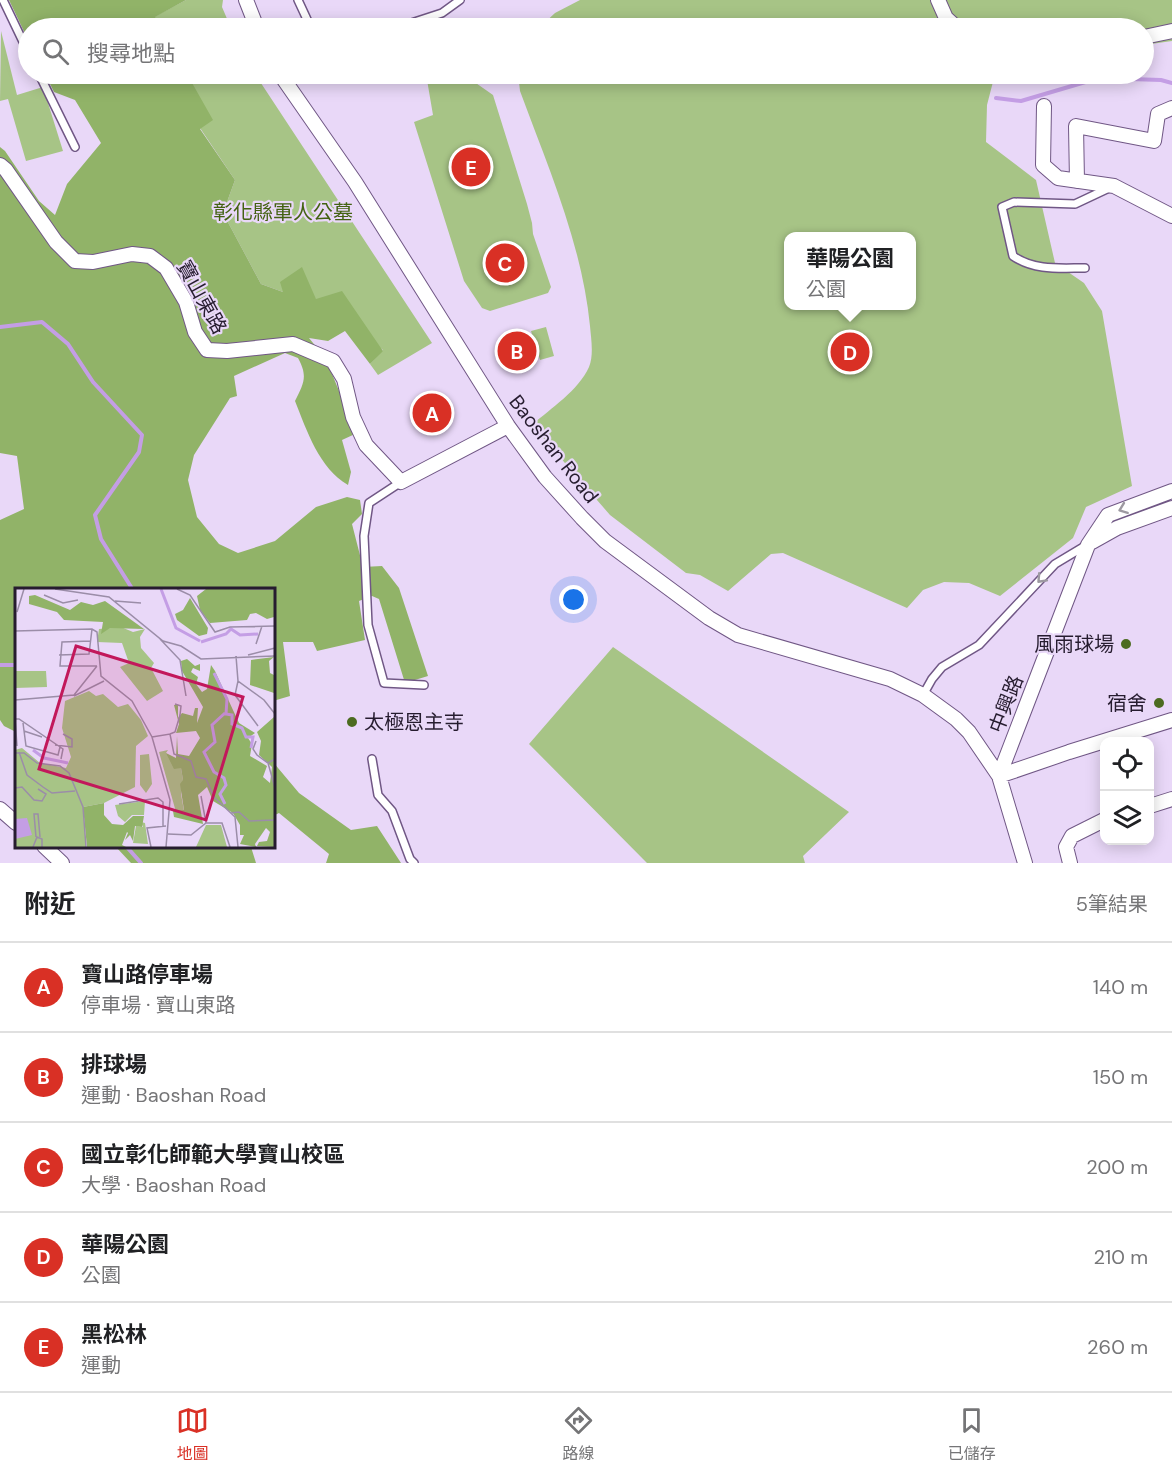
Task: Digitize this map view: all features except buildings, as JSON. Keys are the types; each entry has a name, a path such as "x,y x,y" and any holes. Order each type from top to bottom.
{"street":[{"path":"246,0 253,18"},
{"path":"938,0 946,18"},
{"path":"1154,35 1172,31"},
{"name":"Baoshan Road","path":"287,84 355,182 508,426 545,477 605,541 709,618 738,635 890,679 923,695 956,719 969,732 999,776 1025,863"},
{"path":"1044,106 1043,165 1058,178 1114,186 1172,216"},
{"path":"1077,182 1076,126 1154,141 1158,114 1172,108"},
{"name":"寶山東路","path":"0,165 6,170 56,242 75,261 93,262 132,254 150,256 166,268 186,302 195,332 207,350 227,351 292,344 333,361 344,379 353,417 366,445 401,482"},
{"path":"401,482 508,426"},
{"name":"中興路","path":"999,776 1088,545 1108,515 1172,491"},
{"path":"1088,545 1117,528 1172,508"},
{"path":"999,776 1172,720"},
{"path":"1154,804 1172,799"},
{"path":"0,809 15,822"},
{"path":"1070,863 1066,848 1072,836 1100,822"},
{"path":"46,848 62,863"}],"lane":[{"path":"3,0 18,31"},
{"path":"298,0 306,18"},
{"path":"427,18 442,13 460,0"},
{"path":"44,84 75,147"},
{"path":"1085,268 1045,268 1024,263 1013,256 1002,207 1014,202 1075,204 1114,186"},
{"path":"401,482 369,503 364,536 368,626 384,682 424,686"},
{"path":"923,695 942,667 979,645 1055,564 1088,545"},
{"path":"372,759 378,795 392,811 410,860 414,863"}],"green space":[{"path":"9,0 186,0 156,18 18,19"},
{"path":"186,0 223,0 222,7 227,18 155,18"},
{"path":"580,0 1172,0 1172,41 1154,44 1154,18 550,18"},
{"path":"1,31 17,95 43,87 63,151 26,161 8,99 0,101"},
{"path":"50,84 193,84 213,120 200,129 235,180 223,213 261,284 283,292 280,282 302,267 316,299 342,291 383,351 370,364 345,331 328,341 309,338 326,359 354,428 355,434 342,440 351,472 348,485 329,469 309,436 295,401 303,384 303,370 298,358 285,353 234,376 237,396 230,398 194,455 188,480 197,517 219,544 238,553 275,541 316,507 347,497 360,500 362,514 352,524 363,567 382,566 399,588 428,676 405,683 379,599 372,596 359,601 365,640 317,651 313,642 283,642 290,696 274,701 274,588 15,588 15,732 4,726 0,720 0,520 24,509 17,456 0,453 0,147 39,201 55,215 67,184 101,143 75,100 54,92"},
{"name":"彰化縣軍人公墓","path":"189,84 262,84 432,343 378,375 370,364 383,350 316,299 283,292 261,284 223,213 235,180 200,128"},
{"path":"428,84 477,84 493,95 527,204 533,234 551,287 548,293 490,311 482,308 464,281 414,122 433,115"},
{"path":"519,84 992,84 987,105 986,142 1036,180 1055,263 1084,283 1102,311 1132,486 1086,507 1073,538 1000,596 969,583 944,582 923,590 907,608 783,553 771,554 728,591 700,575 686,573 610,515 532,425 564,399 578,384 589,367 592,346 580,265"},
{"path":"546,327 554,356 540,360 531,331"},
{"path":"520,335 528,364 514,368 505,339"},
{"path":"613,647 849,812 803,856 805,863 647,863 529,744"},
{"path":"274,763 299,793 351,830 377,826 401,863 326,863 329,854 279,813 274,816"},
{"path":"117,848 251,848 256,863 131,863"}],"waterway":[{"path":"1154,80 1172,83"},
{"path":"996,98 1021,101 1079,84"},
{"path":"0,327 42,322 68,344 93,382 142,435 139,452 95,515 101,539 132,588"},
{"path":"0,665 15,665"},
{"path":"128,848 141,863"}],"place":[{"name":"黑松林","path":"471,167"},
{"name":"國立彰化師範大學寶山校區","path":"505,263"},
{"name":"排球場","path":"517,351"},
{"name":"華陽公園","path":"850,352"},
{"name":"寶山路停車場","path":"432,413"},
{"name":"風雨球場","path":"1126,644"},
{"name":"宿舍","path":"1159,703"},
{"name":"太極恩主寺","path":"352,722"}]}
